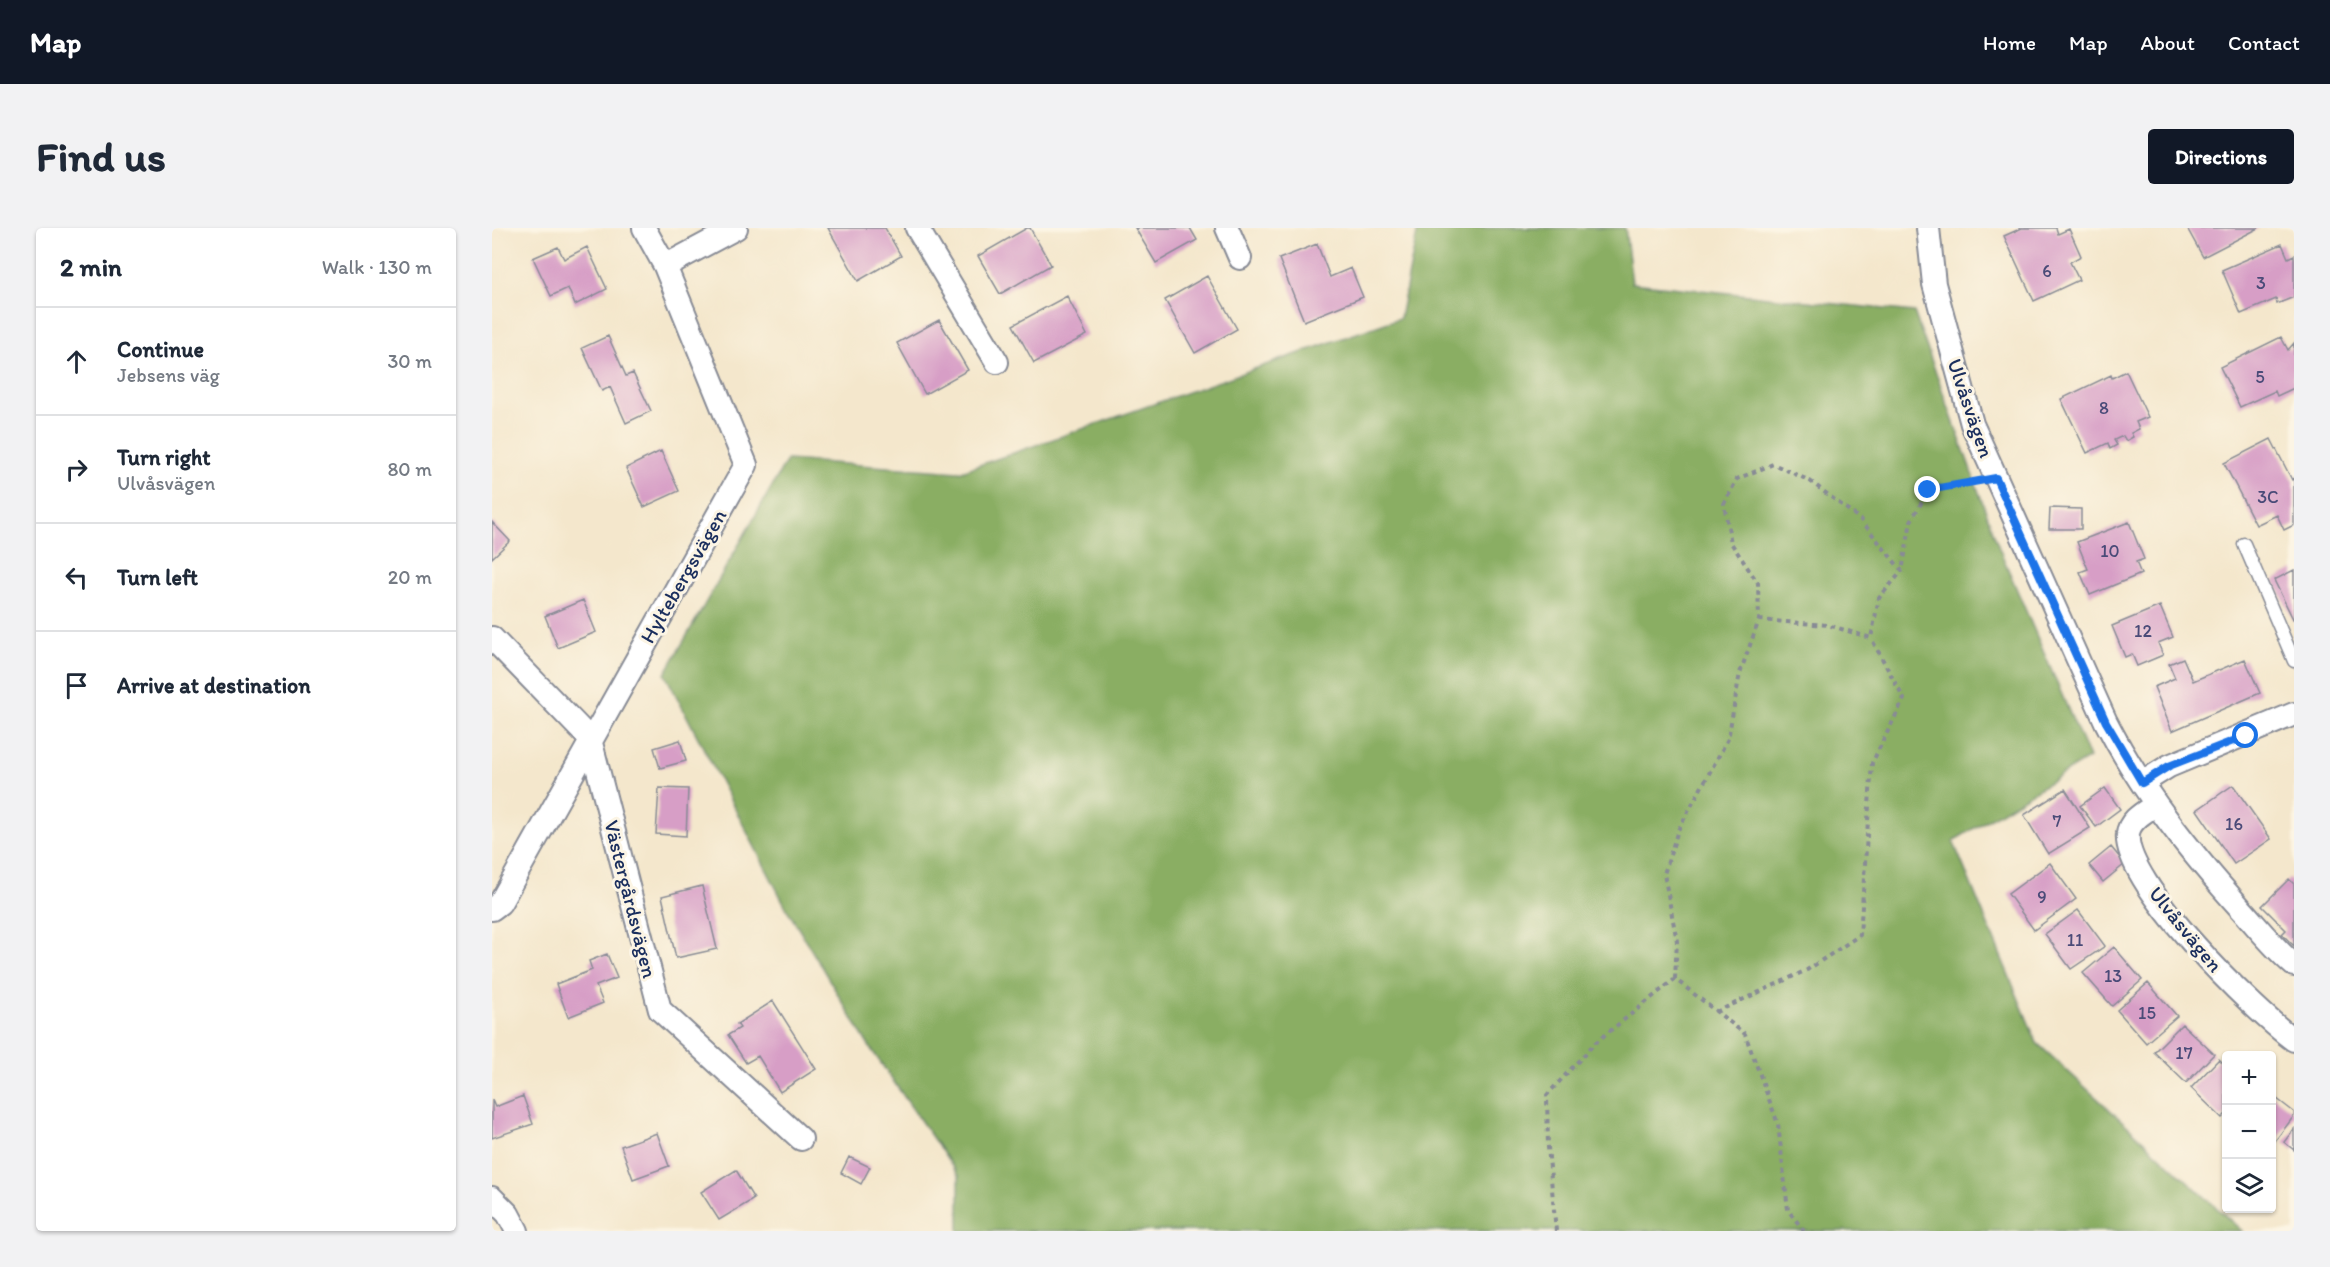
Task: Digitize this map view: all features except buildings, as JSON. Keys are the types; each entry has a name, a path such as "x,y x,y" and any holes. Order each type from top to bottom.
{"street":[{"name":"Hyltebergsvägen","path":"492,909 500,903 590,739 746,465 665,266 644,228"},
{"path":"665,266 736,228"},
{"path":"917,228 997,362"},
{"path":"1227,228 1240,258"},
{"name":"Ulvåsvägen","path":"1928,228 1934,284 1972,424 2106,722 2155,805 2225,891 2294,965"},
{"name":"Västergårdsvägen","path":"492,638 590,739 660,1010 801,1139"},
{"path":"2142,783 2169,766 2294,714"},
{"name":"Ulvåsvägen","path":"2155,805 2131,824 2128,834 2135,861 2164,907 2213,965 2250,1004 2294,1040"},
{"path":"492,1198 508,1214 517,1231"}],"lane":[{"path":"2244,544 2294,661"}],"path":[{"path":"1556,1231 1548,1147 1547,1095 1595,1043 1675,980 1677,941 1664,874 1678,830 1728,739 1740,673 1759,620 1758,583 1731,543 1724,504 1737,478 1773,464 1810,481 1860,519 1902,571"},
{"path":"1716,1012 1807,970 1860,935 1872,763 1904,699 1871,638 1879,598 1902,571 1911,521 1928,490 1996,478"},
{"path":"1759,620 1828,625 1871,638"},
{"path":"1675,980 1745,1034 1778,1124 1788,1210 1804,1231"}],"green space":[{"path":"1418,228 1625,228 1632,283 1914,312 1999,548 2089,758 1953,841 2037,1043 2242,1231 959,1231 959,1176 867,1043 788,911 665,674 787,460 959,472 1400,318"}],"route":[{"path":"1928,490 1996,478 2106,722 2121,752 2142,783 2169,766 2246,736"}]}
